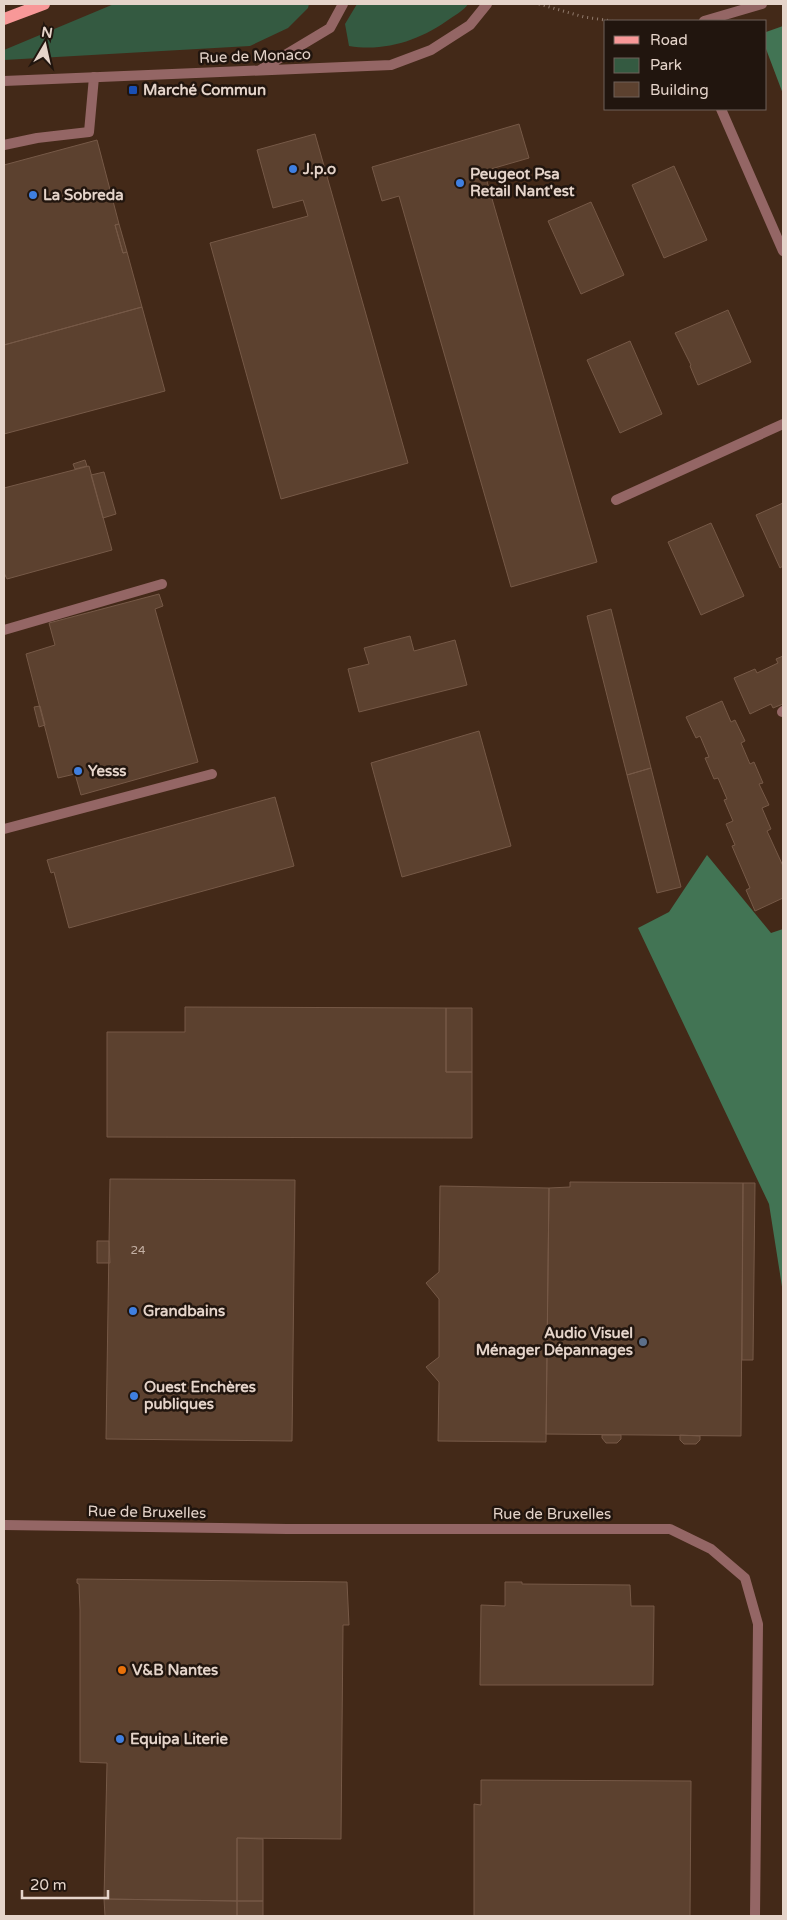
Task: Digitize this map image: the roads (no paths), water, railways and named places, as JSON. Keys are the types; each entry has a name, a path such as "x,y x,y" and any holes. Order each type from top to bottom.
{"main road":[{"path":"4,19 21,8 44,4"}],"street":[{"path":"259,70 330,28 343,4"},
{"name":"Rue de Monaco","path":"4,81 392,65 431,50 470,24 487,4"},
{"path":"707,20 762,4"},
{"path":"4,145 38,138 89,132 94,77"},
{"path":"721,110 783,251"},
{"path":"616,500 783,424"},
{"path":"4,630 162,584"},
{"path":"4,829 212,774"},
{"name":"Rue de Bruxelles","path":"4,1525 287,1529 670,1529 711,1549 745,1578 758,1624 755,1916"}],"place":[{"name":"Marché Commun","path":"133,90"},
{"name":"J.p.o","path":"293,169"},
{"name":"Peugeot Psa Retail Nant'est","path":"460,183"},
{"name":"La Sobreda","path":"33,195"},
{"name":"Yesss","path":"78,771"},
{"name":"Grandbains","path":"133,1311"},
{"name":"Audio Visuel Ménager Dépannages","path":"643,1342"},
{"name":"Ouest Enchères publiques","path":"134,1396"},
{"name":"V&B Nantes","path":"122,1670"},
{"name":"Equipa Literie","path":"120,1739"}]}
